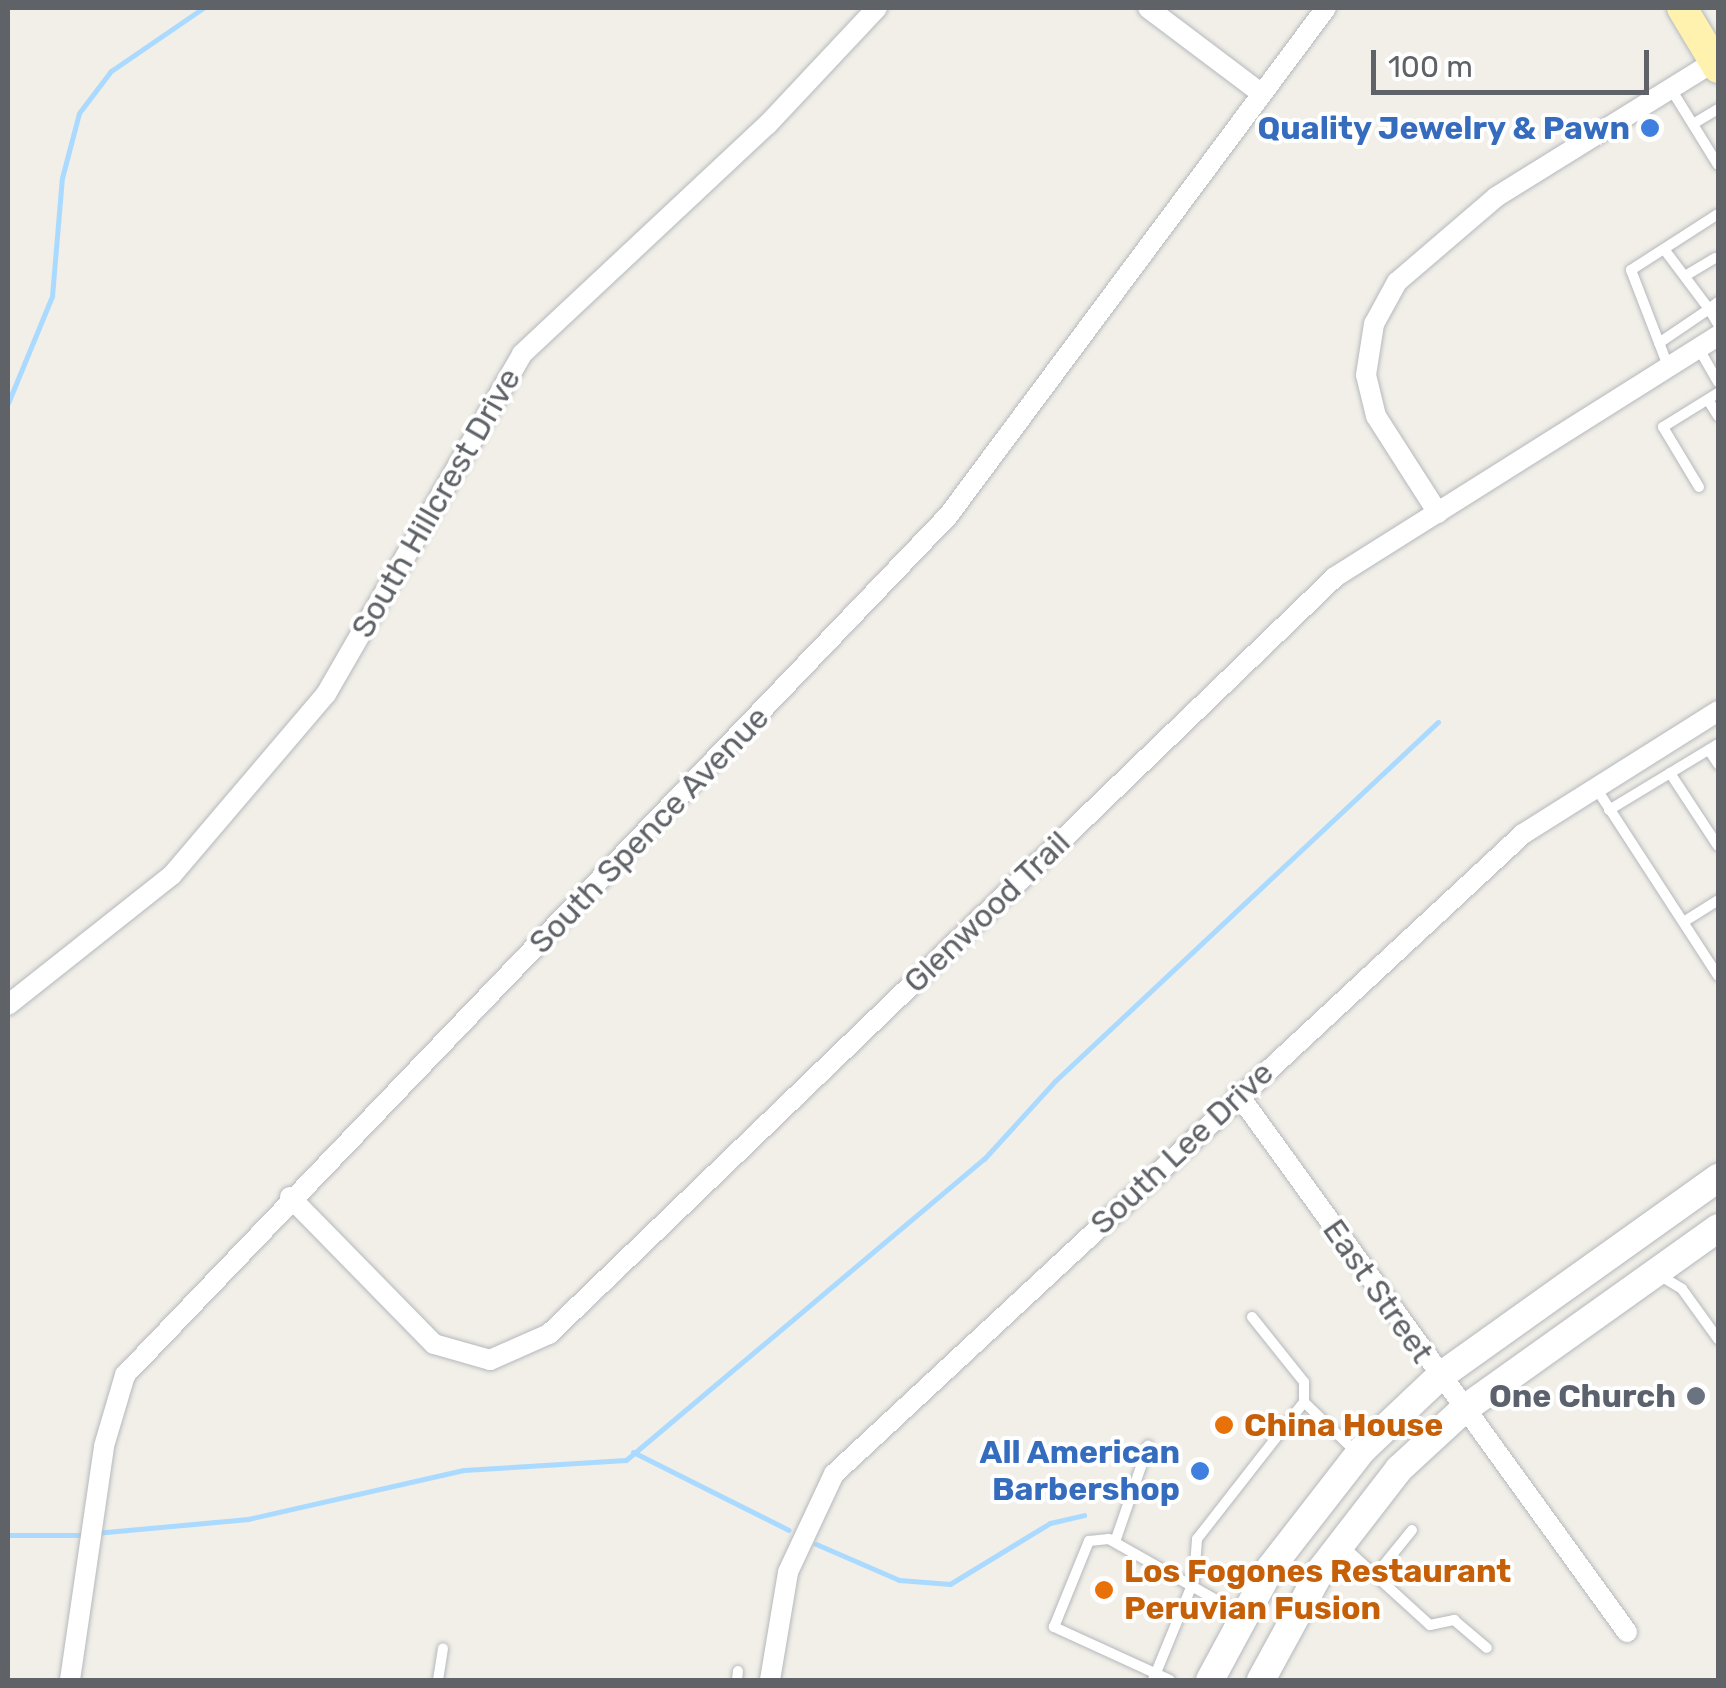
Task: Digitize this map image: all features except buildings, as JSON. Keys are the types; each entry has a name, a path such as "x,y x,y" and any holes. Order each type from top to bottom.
{"main road":[{"path":"1682,8 1714,52"}],"street":[{"name":"South Hillcrest Drive","path":"8,1004 172,875 326,694 522,354 767,125 877,8"},
{"path":"1148,8 1261,93"},
{"name":"South Spence Avenue","path":"70,1680 93,1521 125,1375 290,1198 948,516 1326,8"},
{"path":"1438,513 1376,416 1366,375 1374,324 1397,282 1496,197 1671,88 1714,52"},
{"name":"Glenwood Trail","path":"290,1198 434,1344 490,1360 549,1334 1335,578 1718,336"},
{"name":"South Lee Drive","path":"770,1680 788,1572 834,1474 1238,1094 1524,834 1718,711"},
{"name":"East Street","path":"1238,1094 1627,1632"},
{"path":"1210,1680 1244,1616 1358,1454 1439,1377 1718,1178"},
{"path":"1261,1680 1341,1544 1399,1469 1463,1410 1718,1228"}],"lane":[{"path":"1671,88 1718,165"},
{"path":"1694,124 1718,108"},
{"path":"1668,368 1631,270 1718,214"},
{"path":"1664,249 1714,305 1718,324"},
{"path":"1685,276 1715,258"},
{"path":"1659,343 1714,305"},
{"path":"1699,349 1718,382"},
{"path":"1699,487 1663,427 1713,396 1718,416"},
{"path":"1609,810 1714,746 1718,764"},
{"path":"1670,773 1718,846"},
{"path":"1595,786 1718,976"},
{"path":"1685,920 1718,900"},
{"path":"1655,1273 1682,1289 1718,1339"},
{"path":"1155,1677 1191,1588 1197,1539 1304,1402 1304,1382 1252,1317"},
{"path":"1304,1402 1358,1454"},
{"path":"1115,1542 1148,1446"},
{"path":"1412,1530 1378,1572 1377,1585 1430,1625 1454,1620 1488,1648"},
{"path":"1170,1680 1155,1677 1052,1622 1083,1547 1096,1538 1115,1542 1244,1616"},
{"path":"1341,1544 1378,1572"},
{"path":"438,1680 443,1648"}],"waterway":[{"path":"8,403 52,296 62,178 79,113 111,71 203,8"},
{"path":"95,1533 248,1519 464,1470 626,1460 984,1159 1055,1081 1438,722"},
{"path":"633,1452 789,1530"},
{"path":"816,1544 899,1580 950,1584 1050,1523 1084,1515"},
{"path":"8,1535 84,1535"}],"place":[{"name":"Quality Jewelry & Pawn","path":"1650,128"},
{"name":"One Church","path":"1696,1396"},
{"name":"China House","path":"1224,1425"},
{"name":"All American Barbershop","path":"1200,1471"},
{"name":"Los Fogones Restaurant Peruvian Fusion","path":"1104,1590"}]}
